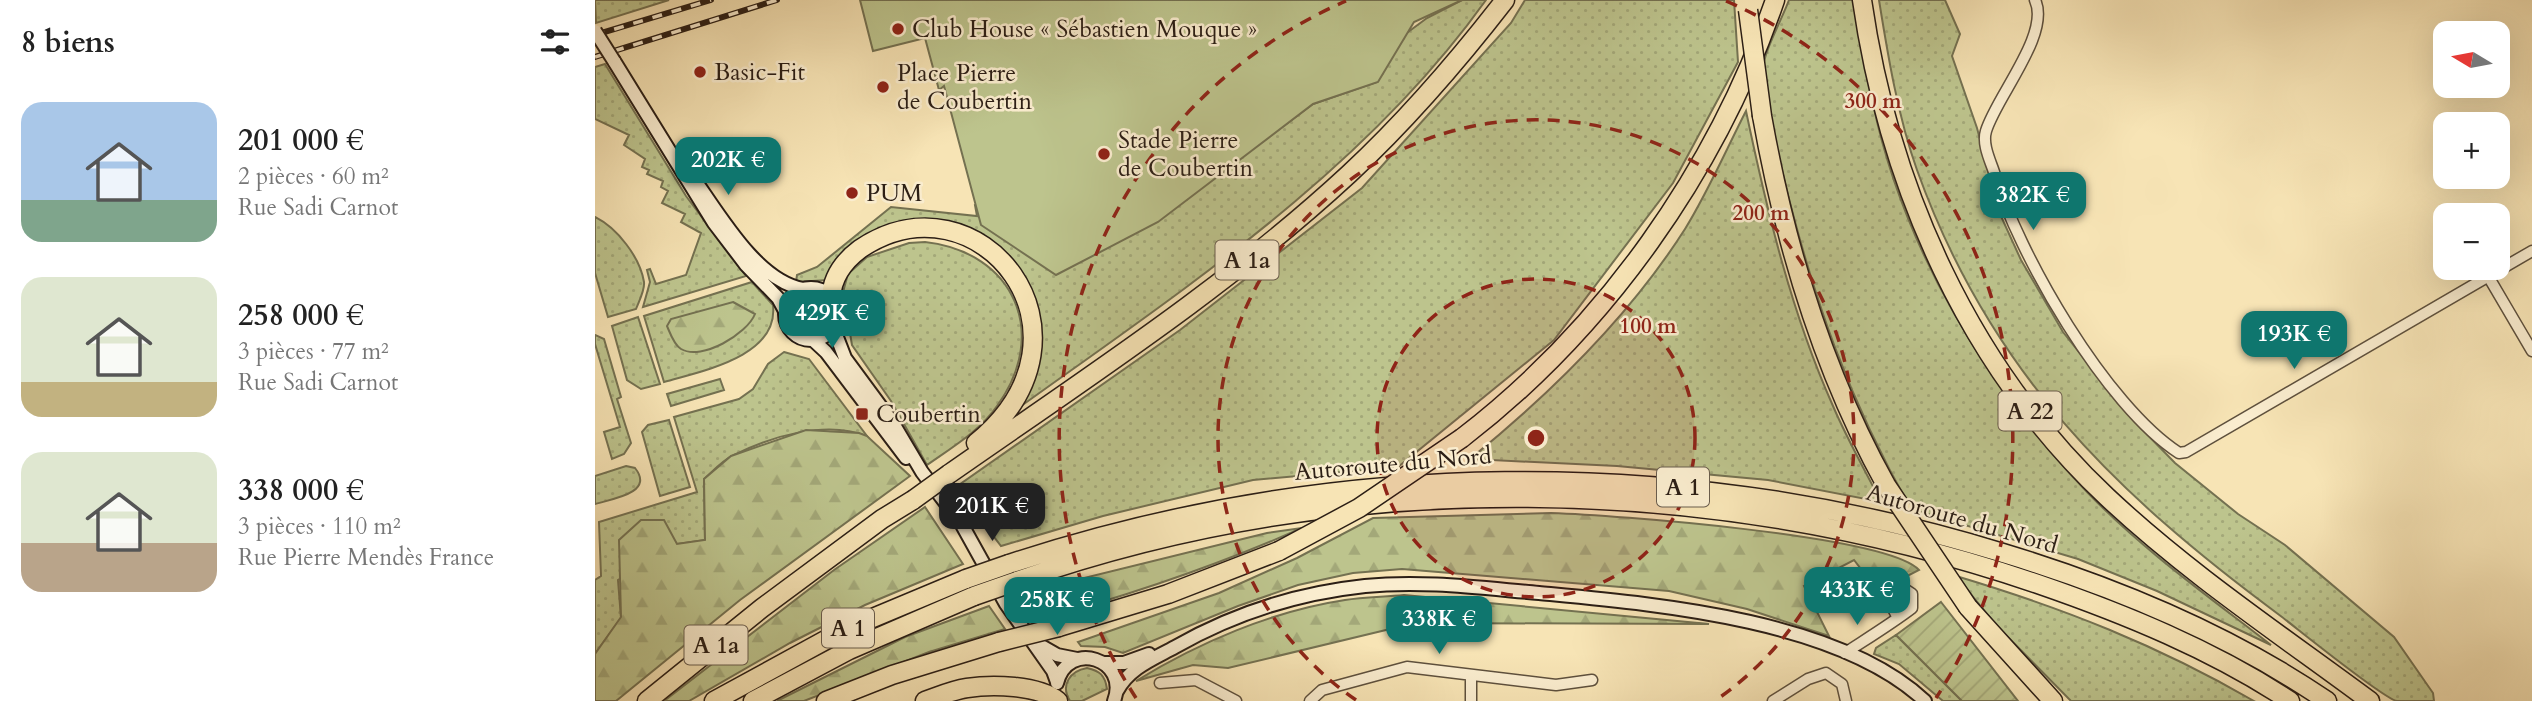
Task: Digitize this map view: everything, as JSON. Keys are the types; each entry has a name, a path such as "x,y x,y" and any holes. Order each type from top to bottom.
{"highway":[{"name":"A 1a","path":"647,701 744,622 910,497 1211,287 1320,200 1418,104 1505,0"},
{"path":"826,701 892,675 1168,594 1279,551 1359,508 1462,438 1511,398 1570,340 1610,294 1655,233 1699,166 1732,103 1775,0"},
{"name":"A 22","path":"1862,0 1887,122 1921,225 1971,324 2021,400 2073,462 2132,520 2186,565 2370,701"},
{"path":"1748,5 1762,116 1780,204 1808,307 1845,403 1886,485 1968,607 2053,701"},
{"path":"831,298 836,276 856,252 884,236 917,229 947,232 978,244 997,258 1019,283 1029,305 1034,331 1033,356 1026,380 1014,403 997,424 947,471"},
{"name":"Autoroute du Nord","path":"714,701 844,630 966,579 1101,536 1184,516 1347,489 1517,479 1702,489 1861,515 2025,560 2123,596 2186,623 2260,661 2327,701"},
{"name":"Autoroute du Nord","path":"753,701 849,650 974,596 1017,581 1175,537 1346,508 1493,498 1659,503 1752,514 1863,534 1928,550 2018,578 2158,631 2225,663 2290,701"},
{"path":"925,701 959,689 977,687 1037,692 1059,701"}],"main road":[{"path":"595,32 714,223 746,265 778,298 792,332 812,339 827,352 900,451 922,472"},
{"path":"649,117 761,266 778,281 803,289 819,289 831,298 837,310 833,327 824,336 812,339"},
{"path":"785,311 791,297 803,289"},
{"path":"833,327 845,358 893,423 922,472 961,523 1006,604 1053,671 1059,701"},
{"path":"1030,639 1052,653 1077,659 1090,657 1104,663 1124,663 1255,611 1310,596 1365,586 1420,584 1619,601 1699,611 1783,632 1845,653 1895,677 1925,701"},
{"path":"1115,696 1132,671 1186,640"},
{"path":"1057,682 1062,670 1077,659"},
{"path":"1104,663 1115,677 1115,696"}],"street":[{"path":"2035,0 2040,10 2036,25 2020,66 1986,131 1985,145 2000,193 2014,231 2076,339 2145,422 2179,453 2186,452 2481,280"},
{"path":"2510,264 2532,251"},
{"path":"2490,280 2532,351"},
{"path":"1845,653 1898,618"},
{"path":"1310,701 1322,691 1403,667 1556,685 1592,680"},
{"path":"1773,701 1821,674 1830,674 1842,684 1846,701"},
{"path":"1471,677 1471,701"},
{"path":"1160,683 1196,680 1236,701"}],"green space":[{"path":"595,0 669,0 596,23"},
{"name":"Stade Pierre de Coubertin","path":"860,0 1462,0 1414,22 1378,82 1313,104 1158,222 1056,275 981,225 944,86 939,90 925,38 873,51"},
{"path":"1462,0 1486,0 1438,61 1385,119 1328,172 1207,272 1017,409 1026,393 1037,358 1039,324 1029,289 1006,256 976,243 914,223 828,280 796,282 797,275 817,267 891,207 977,216 975,205 1224,170 1313,104 1377,82 1400,38 1427,18"},
{"path":"1525,0 1734,0 1738,62 1673,183 1554,340 1398,467 1253,480 1103,516 1001,546 956,487 1180,330 1362,188 1511,23"},
{"path":"1789,0 1856,0 1873,104 1905,211 1954,313 2016,408 2051,452 2109,514 2177,572 2271,645 2157,591 2078,559 1911,509 1869,429 1835,349 1808,267 1774,138 1763,69"},
{"path":"1879,0 1945,0 1960,34 1952,56 1977,128 1999,212 2021,260 2063,332 2134,421 2175,463 2238,514 2285,545 2394,637 2433,693 2434,701 2397,701 2389,697 2359,677 2221,570 2164,523 2112,474 2064,422 2020,367 1981,307 1946,242 1917,170 1899,108"},
{"path":"605,64 686,196 746,276 643,307 650,282 647,270 650,269 656,284 686,275 701,233 681,222 685,214 662,203 668,191 661,187 663,181 647,174 649,170 642,167 645,159 624,145 629,135 595,119 595,67"},
{"path":"1746,111 1772,224 1805,334 1838,418 1881,502 1768,480 1617,466 1470,459 1587,353 1639,293 1685,229"},
{"path":"595,217 611,228 633,253 644,282 636,309 608,317 595,273"},
{"path":"925,242 956,249 981,262 1001,279 1014,300 1021,325 1021,351 1013,378 997,406 974,431 927,465 891,401 852,345 843,292 848,274 867,257 909,243"},
{"path":"752,282 773,305 772,323 764,337 735,359 664,382 644,316"},
{"path":"810,297 822,301 826,313 822,325 810,329 798,325 794,313 798,301"},
{"path":"733,302 755,314 734,337 723,344 700,351 690,352 676,345 667,326 671,319"},
{"path":"638,317 660,384 641,389 627,380 612,326"},
{"path":"595,335 604,339 621,397 617,399 631,443 624,454 612,459 604,432 620,427 595,344"},
{"path":"784,352 809,359 867,436 834,430 799,432 749,448 722,463 704,479 705,540 677,544 618,580 621,618 595,654 595,580 601,576 599,522 697,492 674,417 739,399 753,389 768,364"},
{"path":"720,379 724,390 671,406 667,394"},
{"path":"669,420 690,487 660,496 642,432 648,425"},
{"path":"806,430 859,433 867,436 910,476 740,600 616,701 595,701 595,654 621,617 619,540 641,520 664,520 677,544 705,540 704,479 731,456"},
{"path":"626,466 635,468 640,477 636,489 629,494 595,504 595,476"},
{"path":"925,507 963,564 865,605 790,643 689,701 664,701 834,570"},
{"path":"1551,513 1685,523 1804,537 1896,558 1919,570 1878,591 1854,560 1804,586 1829,636 1747,609 1669,591 1402,569 1353,573 1298,585 1238,606 1123,653 1105,647 1081,646 1078,642 1219,593 1297,558 1373,518"},
{"path":"1302,528 1169,580 1032,622 1015,595 1267,533"},
{"path":"1956,576 2109,629 2182,662 2254,701 2071,701 1995,624"},
{"path":"1404,595 1709,624 1415,623 1228,668 1193,665 1136,681 1185,654 1263,620 1345,600"},
{"path":"1941,602 2018,701 1962,701 1896,635"},
{"path":"989,606 1005,629 929,652 804,701 777,701 905,637"},
{"path":"1896,635 1962,701 1943,701 1899,664 1874,654 1876,648"},
{"path":"1087,668 1101,674 1107,689 1082,701 1070,701 1066,690 1068,680 1076,672"}],"railway":[{"path":"595,35 711,0"},
{"path":"595,57 777,0"}],"place":[{"name":"Club House « Sébastien Mouque »","path":"898,29"},
{"name":"Basic-Fit","path":"700,72"},
{"name":"Place Pierre de Coubertin","path":"883,87"},
{"name":"Stade Pierre de Coubertin","path":"1104,154"},
{"name":"PUM","path":"852,193"},
{"name":"Coubertin","path":"862,414"}]}
